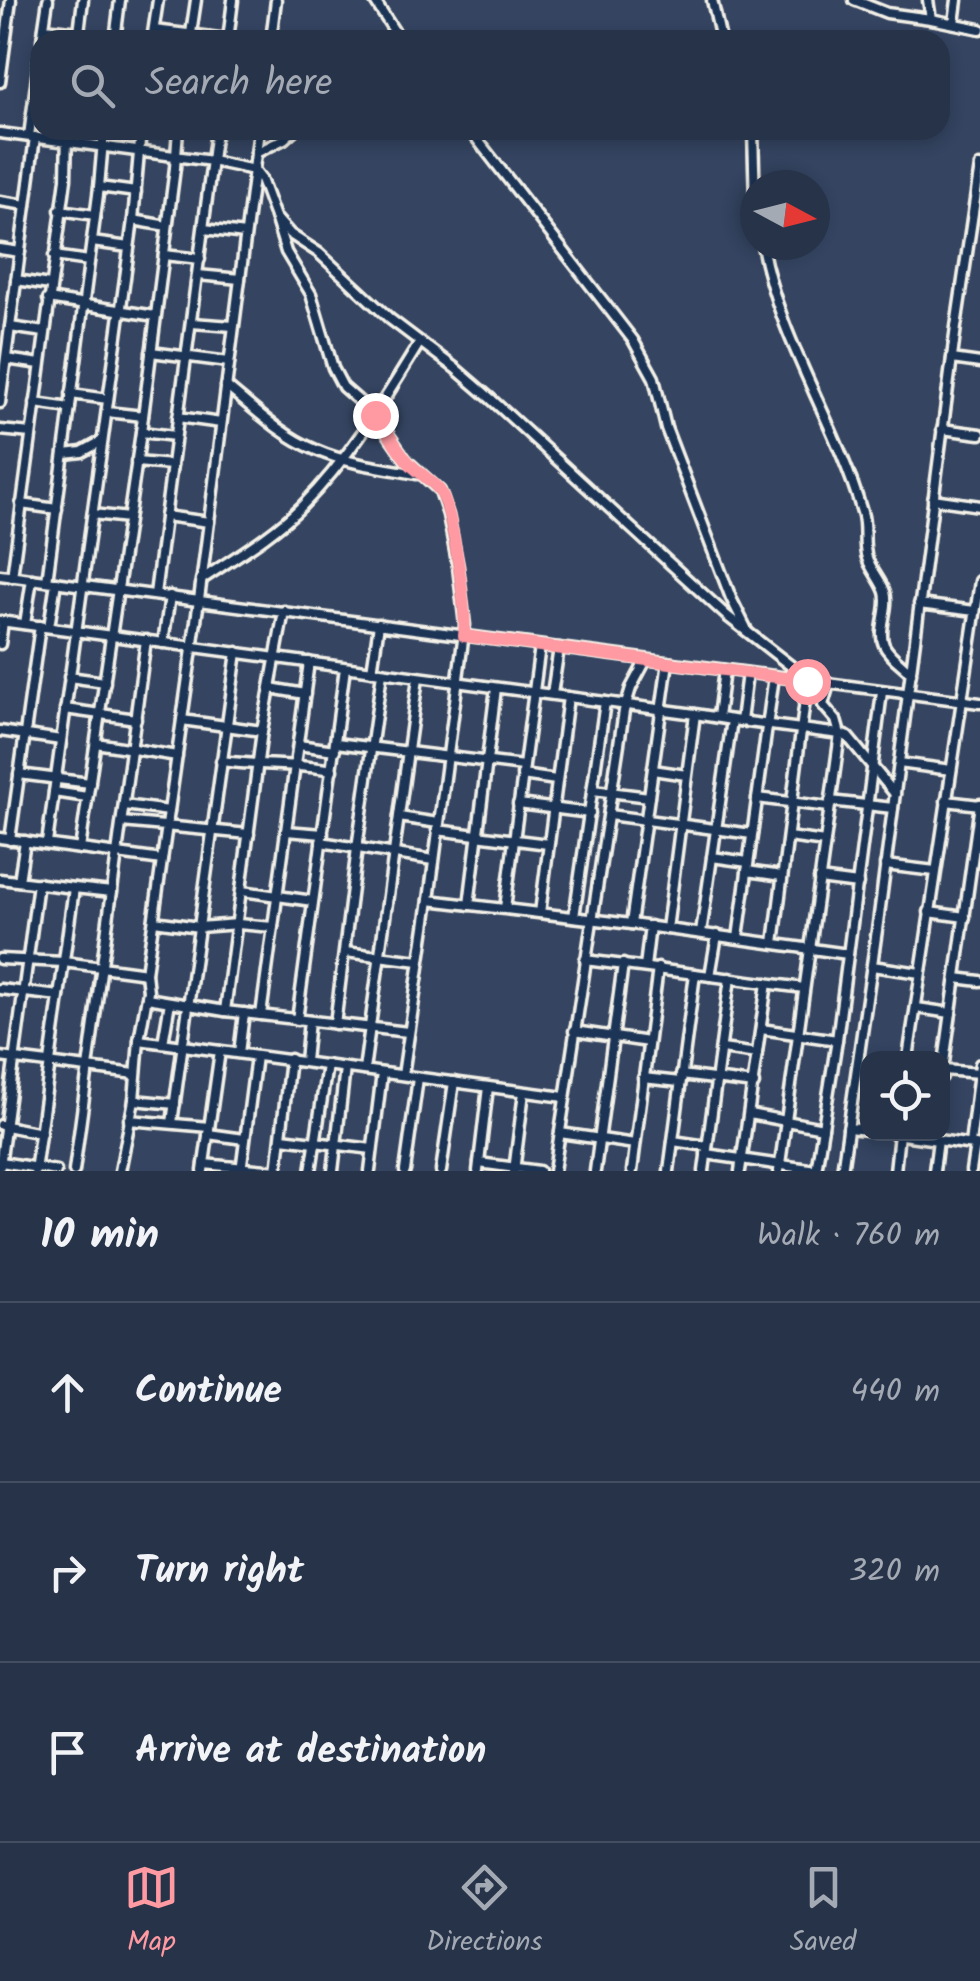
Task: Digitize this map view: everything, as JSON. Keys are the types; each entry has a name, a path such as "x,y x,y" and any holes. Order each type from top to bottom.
{"street":[{"path":"0,82 11,0"},
{"path":"48,0 44,28 52,30"},
{"path":"79,30 83,0"},
{"path":"116,30 120,0"},
{"path":"154,30 158,0"},
{"path":"192,30 196,0"},
{"path":"229,30 233,0"},
{"path":"272,30 276,0"},
{"path":"374,0 395,30"},
{"path":"712,0 719,30"},
{"path":"854,0 980,28"},
{"path":"928,0 931,19"},
{"path":"954,24 957,0"},
{"path":"0,132 30,136"},
{"path":"0,399 32,140"},
{"path":"60,140 254,170 264,186 286,252 311,294 333,368 343,387 375,415 406,460 440,491 461,588 464,636 402,1076"},
{"path":"10,840 51,582 103,140"},
{"path":"47,844 133,220 141,140"},
{"path":"80,849 177,140"},
{"path":"156,594 215,140"},
{"path":"120,1171 134,1100 147,998 146,973 258,140"},
{"path":"256,153 282,140"},
{"path":"478,140 646,360 672,444 731,598 748,632"},
{"path":"754,140 755,170"},
{"path":"12,576 66,179 67,141"},
{"path":"864,1051 894,794 980,166"},
{"path":"99,188 136,192"},
{"path":"0,201 26,206"},
{"path":"60,210 95,215"},
{"path":"275,217 390,319 491,400 728,616 807,681"},
{"path":"133,220 167,226"},
{"path":"204,229 246,234"},
{"path":"92,242 129,248"},
{"path":"0,249 20,252"},
{"path":"164,255 200,259"},
{"path":"54,256 89,261"},
{"path":"765,260 779,312 863,514 865,552 885,592 884,645 911,674"},
{"path":"965,268 980,270"},
{"path":"198,275 240,279"},
{"path":"16,280 50,285"},
{"path":"0,296 14,298"},
{"path":"48,299 155,316"},
{"path":"192,323 233,326"},
{"path":"10,327 44,332"},
{"path":"201,580 297,510 375,415 420,342"},
{"path":"150,352 229,362"},
{"path":"6,359 40,364"},
{"path":"952,359 980,363"},
{"path":"226,386 277,427 316,450 421,475"},
{"path":"72,394 108,400"},
{"path":"35,403 70,408"},
{"path":"107,412 142,416"},
{"path":"178,418 221,423"},
{"path":"942,429 980,434"},
{"path":"0,430 31,433"},
{"path":"140,432 175,436"},
{"path":"65,454 82,452 102,440"},
{"path":"136,462 172,465"},
{"path":"933,499 980,506"},
{"path":"21,504 57,509"},
{"path":"92,514 128,518"},
{"path":"165,516 209,522"},
{"path":"0,575 980,703"},
{"path":"25,624 32,579"},
{"path":"909,1051 980,586"},
{"path":"163,643 170,596"},
{"path":"919,604 976,610"},
{"path":"225,1010 262,731 284,611"},
{"path":"0,644 1,621 840,734 848,737 894,794"},
{"path":"335,1024 370,746 379,624"},
{"path":"74,1171 146,640"},
{"path":"504,908 540,646"},
{"path":"552,694 559,648"},
{"path":"172,1124 237,652"},
{"path":"554,1171 626,705 646,660"},
{"path":"261,1015 309,662"},
{"path":"631,924 668,662"},
{"path":"298,1020 345,668"},
{"path":"718,718 724,670"},
{"path":"701,933 716,829 748,673"},
{"path":"738,938 774,676"},
{"path":"69,677 105,682"},
{"path":"364,1070 418,678"},
{"path":"774,943 807,681"},
{"path":"779,1168 840,734 838,723 823,705 829,684"},
{"path":"270,688 304,694"},
{"path":"469,904 496,688"},
{"path":"674,1141 779,1168 816,1171 882,692"},
{"path":"540,913 568,696"},
{"path":"574,917 604,702"},
{"path":"65,709 136,719"},
{"path":"667,929 696,714"},
{"path":"182,720 262,731"},
{"path":"0,731 61,740"},
{"path":"96,743 177,756"},
{"path":"298,745 370,746 487,760 556,780"},
{"path":"222,761 332,770"},
{"path":"899,764 951,770"},
{"path":"652,770 686,775"},
{"path":"20,774 90,782"},
{"path":"593,790 649,797"},
{"path":"54,792 88,797"},
{"path":"758,798 893,808"},
{"path":"946,801 980,805 976,877 965,917 946,1051"},
{"path":"518,804 590,813"},
{"path":"124,806 169,811"},
{"path":"609,815 752,834"},
{"path":"399,817 477,835 548,844"},
{"path":"122,822 249,834"},
{"path":"286,831 356,848 433,860"},
{"path":"0,838 162,860"},
{"path":"788,838 825,842"},
{"path":"19,881 25,841"},
{"path":"585,848 604,850"},
{"path":"712,857 782,876"},
{"path":"885,865 935,872"},
{"path":"0,892 1,879 112,892"},
{"path":"819,880 858,884"},
{"path":"38,883 2,1125 0,1164 56,1171"},
{"path":"36,1170 74,888"},
{"path":"242,891 313,901"},
{"path":"429,900 848,954"},
{"path":"930,912 965,917"},
{"path":"154,922 199,927 273,927"},
{"path":"645,966 650,926"},
{"path":"710,976 718,936"},
{"path":"345,952 419,961"},
{"path":"0,959 64,962 146,973"},
{"path":"586,960 804,988"},
{"path":"595,1171 623,964"},
{"path":"872,966 920,974"},
{"path":"632,1171 658,968"},
{"path":"669,1171 695,974"},
{"path":"704,1171 730,978"},
{"path":"956,978 980,981"},
{"path":"740,1171 766,983"},
{"path":"0,989 59,996"},
{"path":"147,998 408,1032"},
{"path":"163,1043 170,1002"},
{"path":"916,1008 950,1013"},
{"path":"239,1054 244,1013"},
{"path":"305,1061 309,1021"},
{"path":"761,1029 837,1040"},
{"path":"574,1031 648,1042"},
{"path":"139,1040 564,1097"},
{"path":"722,1049 757,1054"},
{"path":"220,1051 203,1168 277,1171 290,1059"},
{"path":"241,1170 256,1056"},
{"path":"0,1057 136,1074"},
{"path":"311,1171 327,1064"},
{"path":"333,1171 345,1068"},
{"path":"950,1070 979,1069 971,1171"},
{"path":"370,1171 382,1073"},
{"path":"842,1171 860,1073"},
{"path":"405,1171 418,1078"},
{"path":"643,1078 754,1084"},
{"path":"441,1171 454,1082"},
{"path":"488,1087 478,1167 539,1171"},
{"path":"514,1170 524,1092"},
{"path":"134,1100 174,1104"},
{"path":"749,1114 823,1128"},
{"path":"129,1120 244,1138"},
{"path":"2,1125 40,1133"},
{"path":"848,1128 860,1129"},
{"path":"560,1133 635,1144"},
{"path":"282,1138 372,1149"},
{"path":"895,1171 897,1141"},
{"path":"934,1171 936,1141"},
{"path":"950,1141 975,1145"}],"route":[{"path":"375,415 406,460 440,491 455,545 464,636 807,681"}]}
